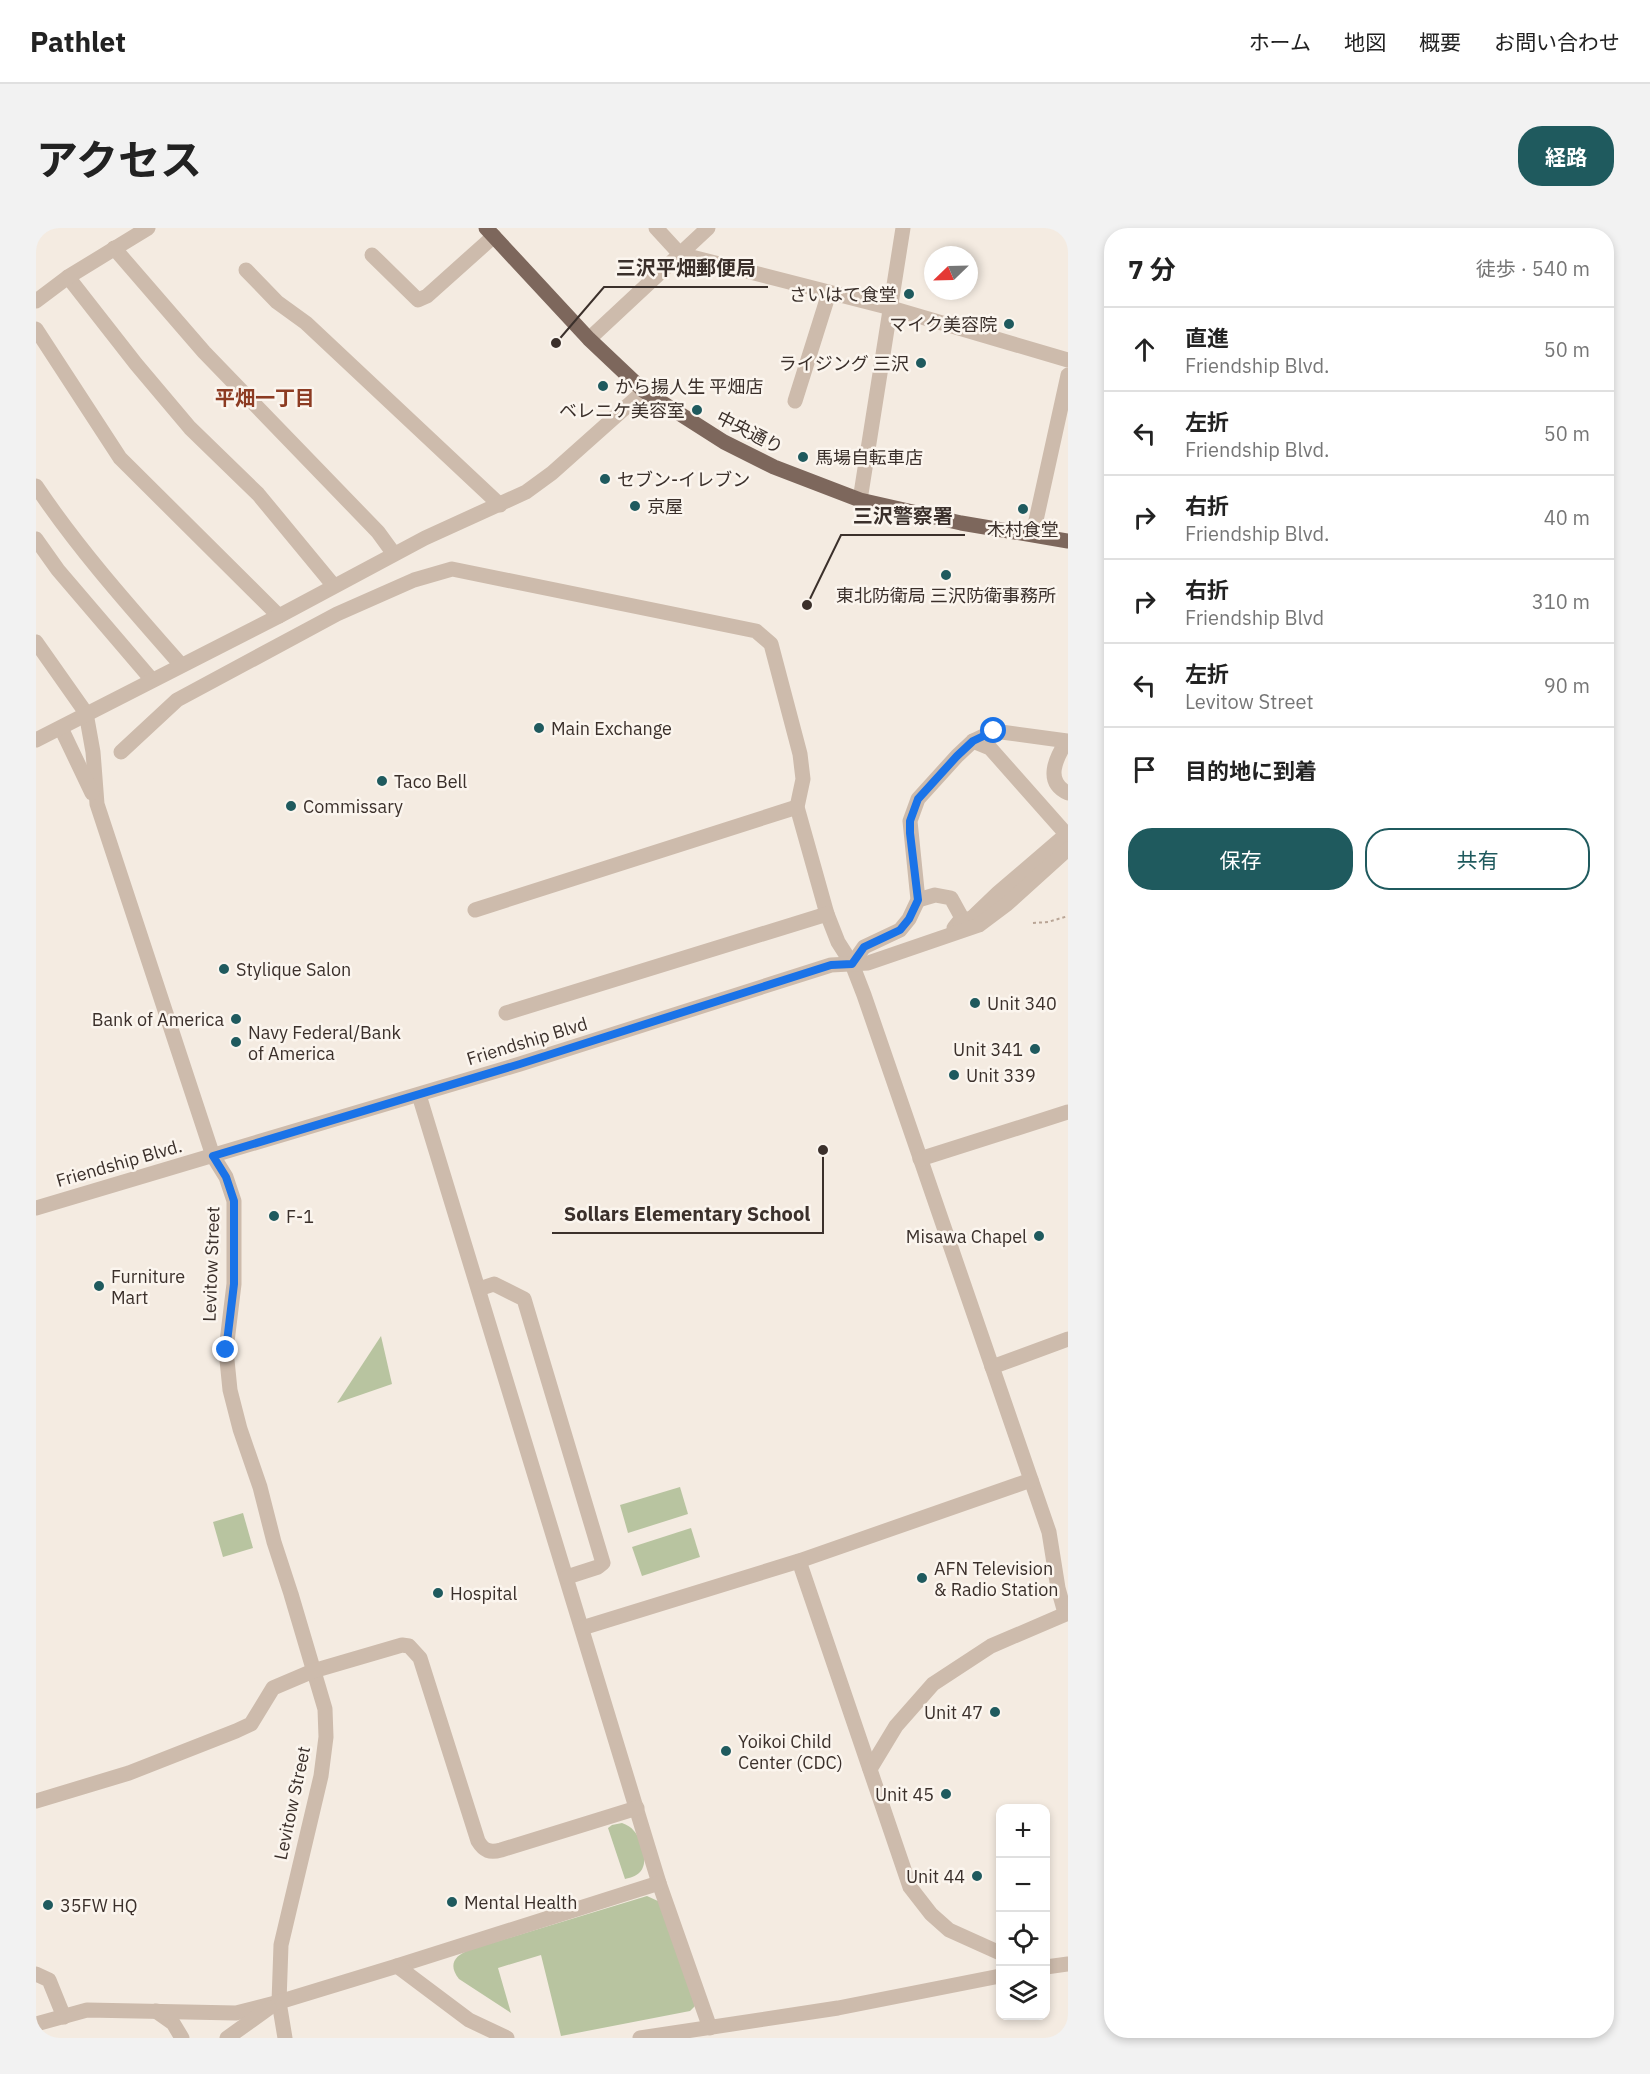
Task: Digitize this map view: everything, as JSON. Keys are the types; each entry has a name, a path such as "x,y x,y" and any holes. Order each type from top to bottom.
{"main road":[{"name":"中央通り","path":"490,232 589,339 644,391 724,442 774,467 860,500 920,514 1068,541"}],"street":[{"path":"36,302 68,277 148,228"},
{"path":"656,228 680,254 891,308 1068,360"},
{"path":"589,339 708,228"},
{"path":"860,500 903,228"},
{"path":"372,255 418,300 427,296 490,232"},
{"path":"114,248 204,352 378,532 394,554"},
{"path":"246,270 277,302 306,323 500,505"},
{"path":"68,277 184,420 258,494 334,586"},
{"path":"795,401 830,292"},
{"path":"36,329 120,458 279,616"},
{"path":"1033,534 1068,375"},
{"path":"36,740 279,616 425,538 526,492 552,473 644,391"},
{"path":"36,486 60,521 98,568 181,665"},
{"path":"36,539 58,570 152,680"},
{"path":"121,752 177,700 337,614 414,580 452,568 756,631 771,644 800,754 803,779 797,807 827,914 838,942 852,964 864,995 1049,1532 1058,1588 1066,1613 991,1646 933,1684 896,1726 870,1769"},
{"path":"36,642 86,714"},
{"name":"Levitow Street","path":"86,714 93,752 97,804 213,1156 226,1177 234,1201 234,1284 226,1350 230,1390 240,1430 260,1487 274,1542 325,1709 326,1737 321,1776 281,1945 279,2002 285,2038"},
{"path":"61,728 97,804"},
{"path":"852,964 864,947 900,930 909,919 918,900 910,821 918,799 973,741 994,731 1067,741 1054,761 1054,777 1061,790 1068,793"},
{"path":"973,741 990,747 1068,838"},
{"path":"475,910 797,807"},
{"path":"952,930 974,917 1017,877 1068,838"},
{"path":"952,930 979,925 1007,904 1068,838"},
{"path":"918,900 934,895 951,898 962,918 952,930"},
{"path":"506,1013 827,914"},
{"name":"Friendship Blvd","path":"213,1156 419,1095 831,965 868,963 952,930"},
{"path":"419,1095 659,1883 710,2028"},
{"path":"920,1159 1068,1112"},
{"name":"Friendship Blvd.","path":"36,1208 213,1156"},
{"path":"479,1289 494,1284 524,1299 603,1563 598,1567 567,1577"},
{"path":"992,1367 1068,1340"},
{"path":"582,1628 799,1561 1031,1480"},
{"path":"799,1561 910,1887 931,1914 950,1930 996,1951"},
{"path":"36,1801 129,1773 252,1724 273,1688 313,1671 402,1645 409,1646 418,1653 478,1841 484,1850 493,1852 501,1850 637,1808"},
{"path":"36,2024 87,2010 236,2013 397,1966 659,1883"},
{"path":"1050,1966 1068,1964"},
{"path":"397,1966 469,2020 507,2038"},
{"path":"36,1974 48,1980 64,2017"},
{"path":"640,2038 838,2008 996,1977"},
{"path":"227,2038 242,2033 279,2002"},
{"path":"156,2011 173,2023 182,2038"}],"path":[{"path":"1033,923 1048,922 1068,916"}],"green space":[{"path":"381,1336 392,1384 337,1403"},
{"path":"680,1487 688,1514 628,1533 620,1505"},
{"path":"243,1513 253,1548 223,1557 213,1522"},
{"path":"691,1528 700,1557 642,1576 632,1547"},
{"path":"622,1823 630,1827 637,1835 644,1858 644,1864 639,1873 625,1879 608,1828"},
{"path":"647,1896 660,1902 695,2006 690,2011 561,2036 541,1955 498,1968 511,2013 459,1979 454,1969 456,1958 469,1950"}],"place":[{"name":"さいはて食堂","path":"909,294"},
{"name":"マイク美容院","path":"1009,324"},
{"name":"三沢平畑郵便局","path":"556,343"},
{"name":"ライジング 三沢","path":"921,363"},
{"name":"から揚人生 平畑店","path":"603,386"},
{"name":"ベレニケ美容室","path":"697,410"},
{"name":"馬場自転車店","path":"803,457"},
{"name":"セブン-イレブン","path":"605,479"},
{"name":"京屋","path":"635,506"},
{"name":"木村食堂","path":"1023,509"},
{"name":"東北防衛局 三沢防衛事務所","path":"946,575"},
{"name":"三沢警察署","path":"807,605"},
{"name":"Main Exchange","path":"539,728"},
{"name":"Taco Bell","path":"382,781"},
{"name":"Commissary","path":"291,806"},
{"name":"Stylique Salon","path":"224,969"},
{"name":"Unit 340","path":"975,1003"},
{"name":"Bank of America","path":"236,1019"},
{"name":"Navy Federal/Bank of America","path":"236,1042"},
{"name":"Unit 341","path":"1035,1049"},
{"name":"Unit 339","path":"954,1075"},
{"name":"Sollars Elementary School","path":"823,1150"},
{"name":"F-1","path":"274,1216"},
{"name":"Misawa Chapel","path":"1039,1236"},
{"name":"Furniture Mart","path":"99,1286"},
{"name":"AFN Television & Radio Station","path":"922,1578"},
{"name":"Hospital","path":"438,1593"},
{"name":"Unit 47","path":"995,1712"},
{"name":"Yoikoi Child Center (CDC)","path":"726,1751"},
{"name":"Unit 45","path":"946,1794"},
{"name":"Unit 44","path":"977,1876"},
{"name":"Mental Health","path":"452,1902"},
{"name":"35FW HQ","path":"48,1905"}],"district":[{"name":"平畑一丁目","path":"265,397"}],"route":[{"path":"226,1350 234,1284 234,1201 226,1177 213,1156 520,1064 831,965 852,964 864,947 900,930 915,910 918,900 910,821 918,799 973,741 994,731"}]}
